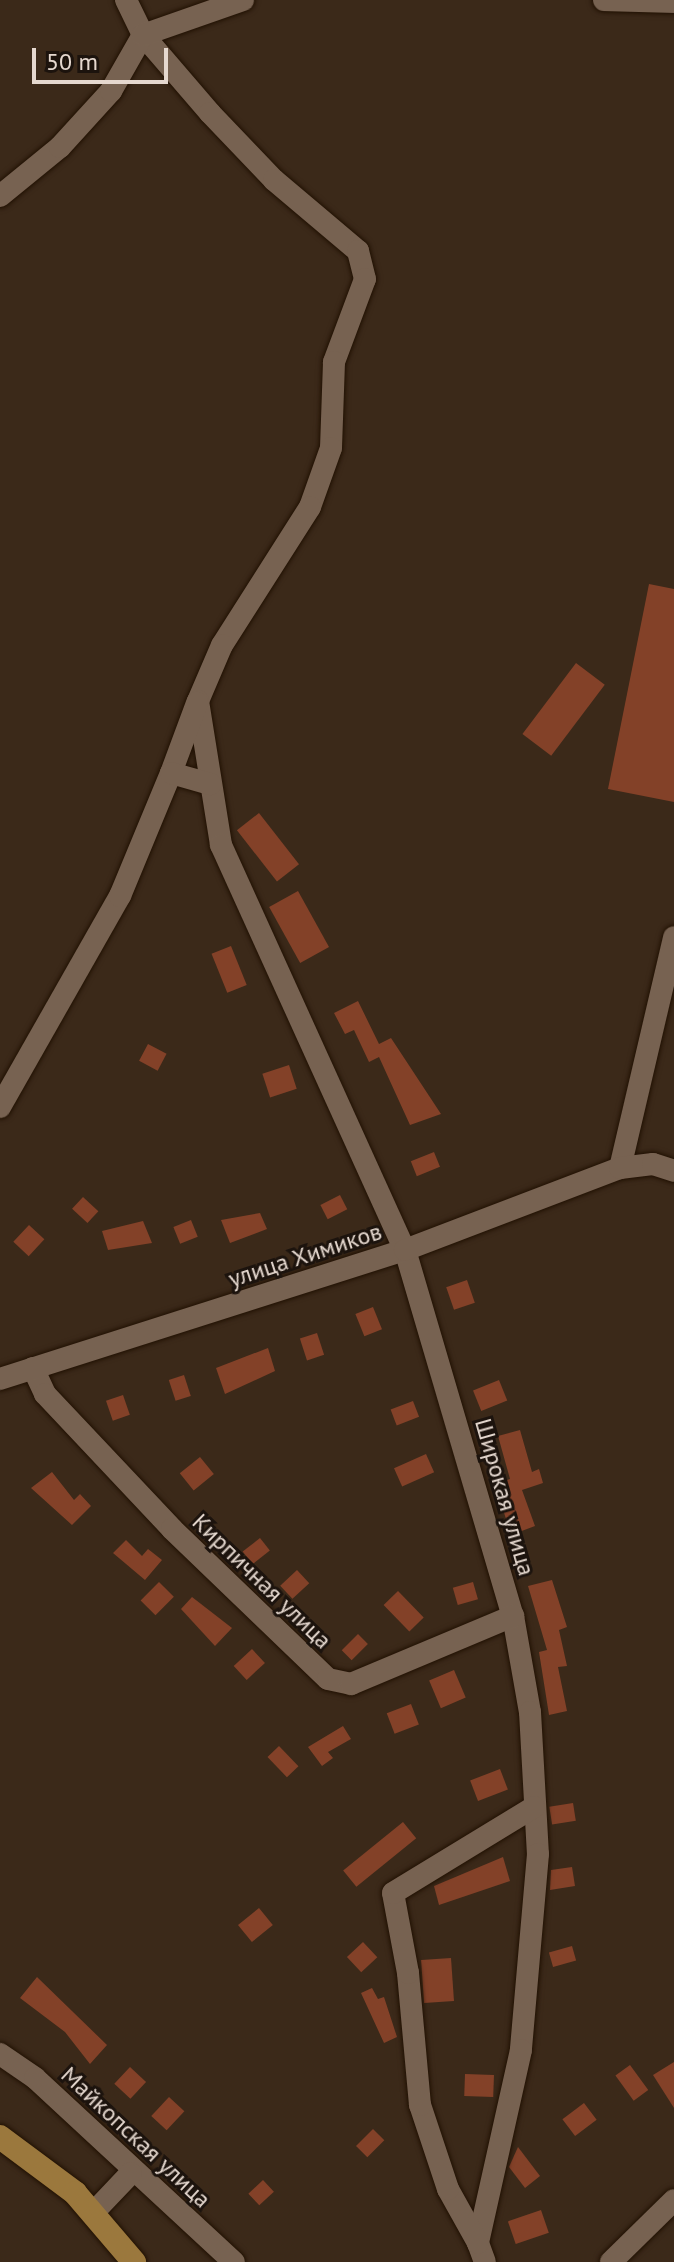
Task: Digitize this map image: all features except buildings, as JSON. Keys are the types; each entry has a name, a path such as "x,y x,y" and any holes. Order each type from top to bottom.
{"main road":[{"path":"0,2137 29,2154 93,2213 134,2262"}],"street":[{"path":"0,1107 120,896 222,645 310,507 331,448 334,362 365,279 358,251 274,180 143,35 126,0"},
{"path":"0,196 60,147 111,91 143,35 243,0"},
{"path":"604,0 674,2"},
{"name":"Широкая улица","path":"198,701 221,845 405,1250 513,1616 530,1712 534,1807 533,1955 521,2050 482,2252"},
{"path":"171,773 210,784"},
{"path":"620,1168 674,937"},
{"name":"улица Химиков","path":"0,1379 405,1250 620,1168 653,1164 674,1171"},
{"name":"Кирпичная улица","path":"33,1368 45,1394 151,1507 328,1679 351,1684 513,1616"},
{"path":"482,2252 448,2189 420,2105 408,1973 393,1893 534,1807"},
{"name":"Майкопская улица","path":"0,2054 35,2078 131,2173 234,2262"},
{"path":"93,2213 131,2173"},
{"path":"611,2262 674,2200"}]}
